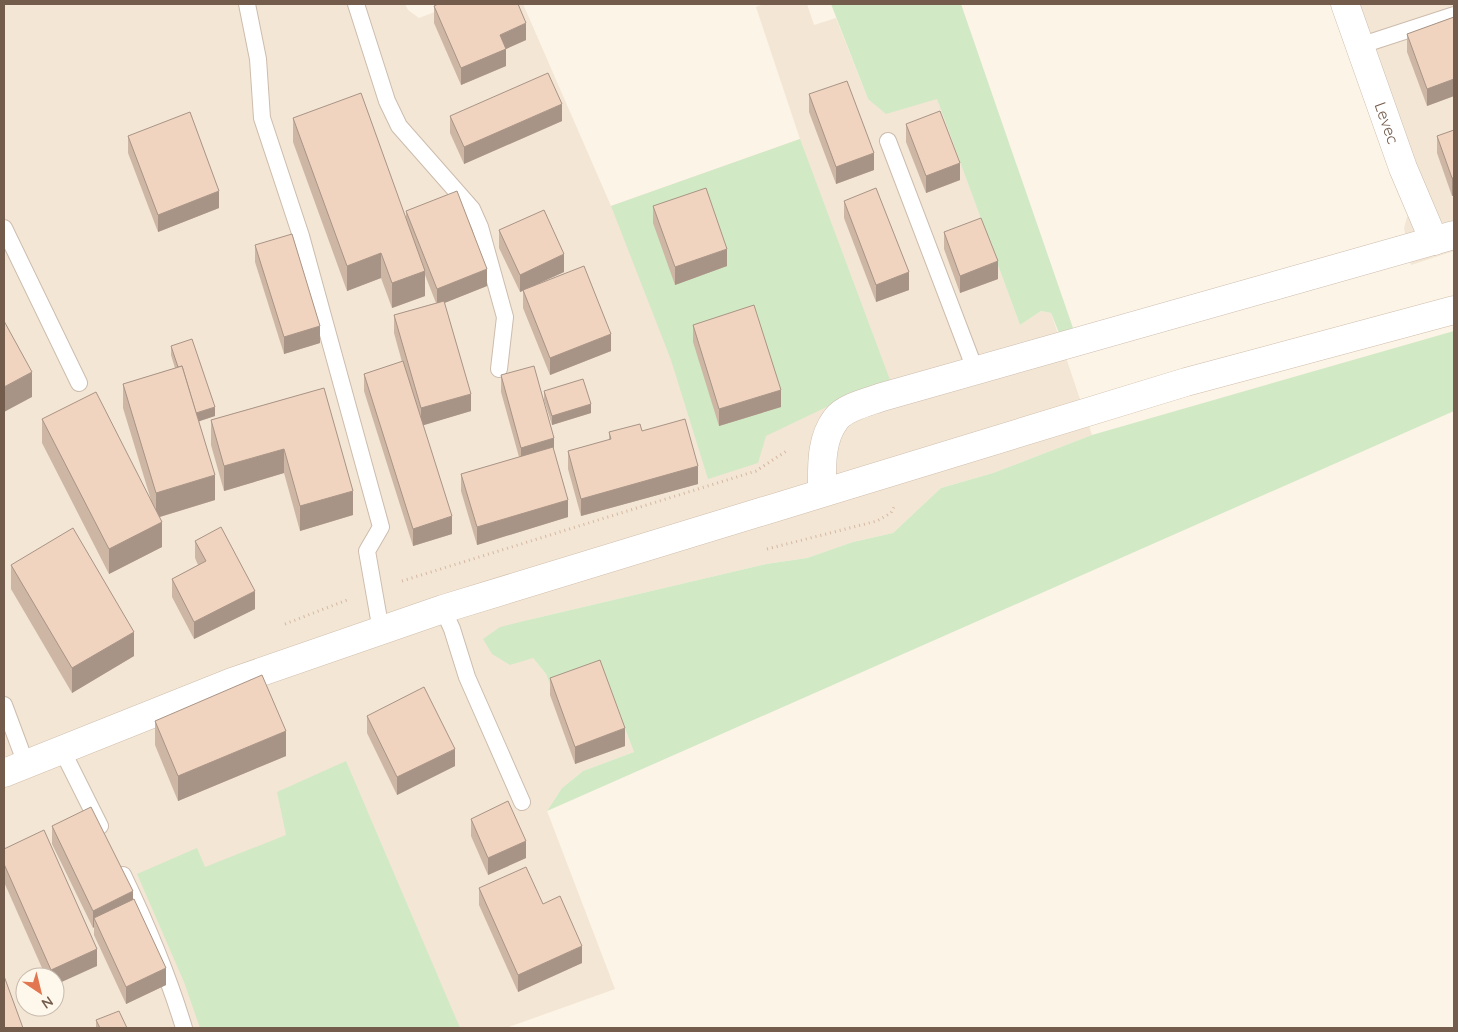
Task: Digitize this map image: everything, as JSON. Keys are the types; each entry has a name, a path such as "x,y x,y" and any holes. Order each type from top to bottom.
{"main road":[{"name":"Levec","path":"1345,4 1403,168 1444,238"},
{"path":"822,492 823,447 836,418 858,406 882,397 976,372 1444,238"},
{"path":"15,768 232,682 444,609 1186,382 1454,310"}],"lane":[{"path":"247,4 258,59 262,118 301,236 381,527 367,551 381,631"},
{"path":"356,4 387,101 399,126 472,210 480,227 505,317 499,369"},
{"path":"1359,46 1454,15"},
{"path":"888,141 976,372"},
{"path":"4,228 79,383"},
{"path":"444,609 467,677 522,802"},
{"path":"4,705 15,768"},
{"path":"62,750 107,839"},
{"path":"115,857 151,936 172,990 184,1028"}],"shaded area":[{"path":"4,4 405,4 408,10 419,18 456,4 523,4 611,206 800,139 756,7 764,4 807,4 814,25 836,18 868,99 937,98 1020,325 1041,311 1051,313 1092,435 993,473 941,488 893,533 853,542 807,558 766,564 528,620 533,658 546,674 551,688 604,674 634,752 583,771 562,788 547,811 615,989 506,1028 4,1028"},
{"path":"1337,4 1454,4 1454,251 1411,265 1404,228 1410,207"}],"green space":[{"path":"831,4 961,4 1073,328 1059,333 1051,313 1041,311 1020,325 937,99 886,114 868,99"},
{"path":"800,139 890,380 839,401 766,436 758,463 708,479 671,360 611,206"},
{"path":"1454,331 1454,411 547,811 562,788 583,771 634,752 604,674 551,688 546,674 533,658 510,665 492,654 483,639 500,627 766,564 807,558 853,542 893,533 941,488 993,473 1092,435"},
{"path":"346,761 460,1028 200,1028 184,982 137,874 197,848 205,867 286,835 277,792"}],"building":[{"path":"438,4 518,4 526,23 500,35 506,49 461,68 434,6"},
{"path":"1454,17 1454,79 1427,89 1407,34"},
{"path":"548,73 562,104 464,147 450,116"},
{"path":"847,81 874,153 836,167 809,94"},
{"path":"361,93 425,271 392,283 381,253 347,266 293,118"},
{"path":"940,111 960,163 926,176 906,124"},
{"path":"190,112 219,191 158,215 128,136"},
{"path":"1454,130 1454,178 1452,178 1437,136"},
{"path":"706,188 727,249 675,267 653,206"},
{"path":"876,188 909,272 876,285 844,201"},
{"path":"457,191 487,269 437,289 406,211"},
{"path":"544,210 564,254 520,275 499,230"},
{"path":"981,218 998,261 960,276 944,232"},
{"path":"292,234 320,326 284,337 255,245"},
{"path":"584,266 611,334 550,358 523,290"},
{"path":"444,301 471,394 421,408 394,315"},
{"path":"754,305 781,390 719,409 693,325"},
{"path":"4,321 32,372 4,387"},
{"path":"192,339 215,407 196,413 182,366 178,367 171,346"},
{"path":"403,361 452,516 413,529 364,374"},
{"path":"182,366 215,475 156,493 123,384"},
{"path":"534,366 554,438 521,448 501,375"},
{"path":"583,379 591,404 552,416 544,391"},
{"path":"324,388 353,491 300,506 284,449 224,466 211,420"},
{"path":"96,392 162,522 109,549 42,419"},
{"path":"685,419 698,466 581,499 568,451 611,439 609,432 640,424 642,431"},
{"path":"553,447 568,500 477,527 461,474"},
{"path":"221,527 255,591 194,622 172,579 206,561 195,541"},
{"path":"73,528 134,632 72,668 11,565"},
{"path":"600,660 625,728 575,747 550,678"},
{"path":"262,675 286,731 178,776 155,721"},
{"path":"424,687 455,749 397,777 367,716"},
{"path":"508,801 526,841 488,858 471,819"},
{"path":"91,807 133,891 93,911 52,826"},
{"path":"44,830 97,949 58,967 50,967 4,864 4,849"},
{"path":"526,867 543,904 560,896 582,946 518,975 479,888"},
{"path":"134,899 166,968 126,987 94,918"},
{"path":"4,976 15,1006 15,1017 19,1017 23,1028 4,1028"},
{"path":"119,1011 127,1028 100,1028 96,1020"}]}
